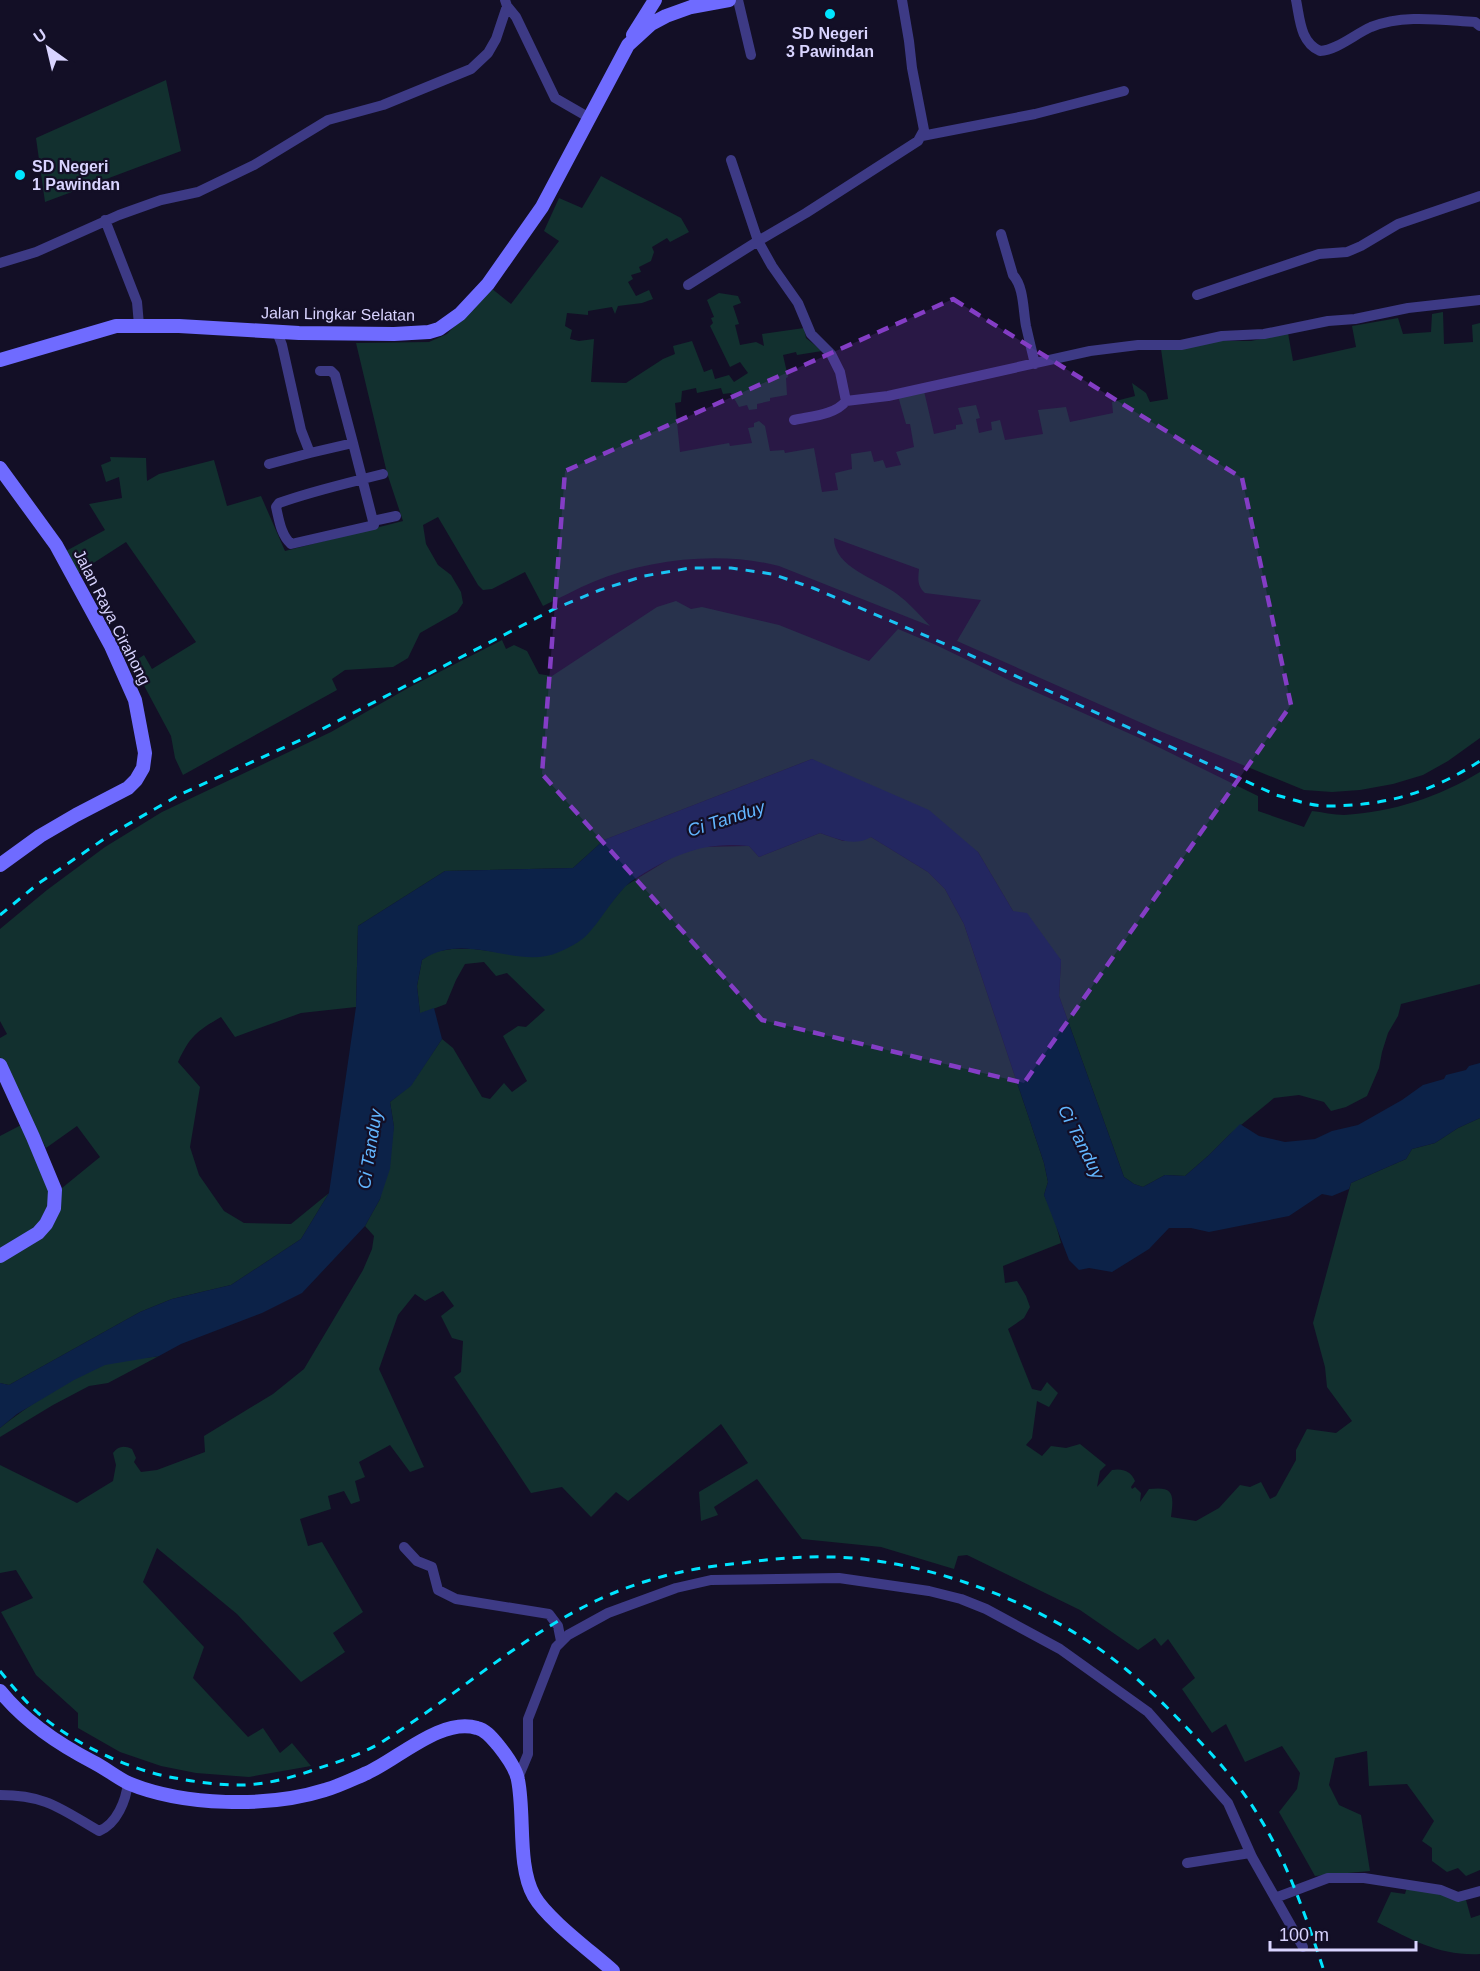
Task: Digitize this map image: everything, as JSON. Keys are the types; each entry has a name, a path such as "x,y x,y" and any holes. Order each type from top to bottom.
{"street":[{"path":"628,45 654,0"},
{"name":"Jalan Lingkar Selatan","path":"0,360 103,328 139,325 278,332 394,334 429,332 447,325 488,284 542,207 628,45 651,24 666,16 691,7 729,0"},
{"path":"738,0 750,55"},
{"path":"688,285 910,147 922,136 924,130 902,0"},
{"path":"1296,0 1303,33 1309,45 1320,51 1335,46 1373,26 1410,20 1475,22 1480,26"},
{"path":"506,3 516,17 555,98 588,117"},
{"path":"0,263 36,252 105,220 161,200 198,192 254,165 328,120 382,105 471,69 488,52 502,22 506,3"},
{"path":"922,136 1035,114 1124,91"},
{"path":"731,160 758,241 798,303 811,334 831,354 840,372 846,401"},
{"path":"1197,295 1319,254 1347,252 1398,224 1480,196"},
{"path":"105,220 137,302 139,325"},
{"path":"1001,234 1013,275 1022,293 1035,364"},
{"path":"794,420 829,412 839,408 846,401 888,396 1090,351 1138,345 1181,345 1222,336 1264,334 1408,308 1480,300"},
{"path":"278,332 301,430 310,453"},
{"path":"320,371 331,371 335,375 352,443 363,479 374,521 374,525 291,544 285,537 276,507 279,504 363,479 382,474"},
{"path":"269,464 352,443"},
{"name":"Jalan Raya Cirahong","path":"0,468 57,545 106,636 135,700 145,753 143,768 128,788 40,836 0,864"},
{"path":"374,521 396,516"},
{"path":"0,1065 55,1190 54,1208 46,1224 38,1233 0,1256"},
{"path":"404,1547 417,1561 432,1567 438,1590 456,1599 549,1614 558,1626 561,1641"},
{"path":"518,1779 528,1754 528,1719 540,1685 561,1641 608,1613 676,1588 711,1580 839,1578 929,1591 961,1599 986,1609 1060,1648 1148,1712 1225,1798 1250,1852 1303,1947"},
{"path":"0,1691 24,1717 67,1748 128,1782 158,1792 195,1800 254,1802 291,1798 325,1790 368,1772 444,1729 466,1726 487,1732 511,1763 518,1779 523,1861 534,1898 544,1910 613,1971"},
{"path":"0,1795 29,1796 50,1802 99,1831 111,1823 125,1800 128,1782"},
{"path":"1187,1863 1250,1852"},
{"path":"1275,1898 1328,1878 1364,1878 1441,1890 1458,1897 1480,1891"}],"highlighted area":[{"path":"953,299 1242,478 1291,705 1024,1083 762,1020 542,774 565,471"}],"green space":[{"path":"166,80 181,151 45,202 36,138"},
{"path":"601,176 681,218 689,232 670,242 667,238 652,247 654,252 651,261 639,267 641,272 631,275 633,279 628,282 636,296 649,290 653,299 618,306 615,314 612,307 588,311 588,315 567,313 565,326 572,330 570,339 579,341 594,339 591,382 626,383 663,359 675,354 673,346 692,341 704,372 712,369 715,379 729,375 734,382 748,373 740,362 730,367 710,326 713,323 711,318 714,317 707,300 719,293 738,296 741,303 733,306 739,324 735,325 740,345 756,342 764,346 762,334 804,328 806,338 822,351 783,355 788,377 786,378 787,395 770,398 770,401 757,404 757,409 749,410 747,405 739,407 731,393 723,394 721,388 697,393 696,388 682,391 681,402 675,403 680,452 729,443 730,446 752,443 748,428 754,427 754,423 759,421 765,426 770,451 784,450 785,453 814,448 822,492 838,490 835,473 852,469 851,454 871,451 874,462 883,460 886,468 901,465 896,452 914,447 910,424 906,424 898,396 924,391 934,434 956,429 956,425 963,424 958,408 976,405 980,418 976,419 979,433 992,430 991,422 1000,420 1005,440 1043,434 1038,410 1066,407 1070,422 1113,413 1112,402 1135,396 1132,383 1146,393 1150,402 1168,399 1161,349 1210,341 1251,341 1288,333 1293,361 1356,347 1352,326 1398,318 1403,334 1431,332 1432,314 1443,312 1444,344 1473,342 1472,325 1480,323 1480,738 1448,761 1423,775 1393,784 1332,792 1304,790 1162,732 957,641 981,600 925,593 919,585 919,569 834,538 836,548 848,565 897,594 930,626 779,566 733,559 685,560 637,568 593,582 543,606 525,572 492,589 483,590 438,517 423,525 426,544 438,565 451,575 461,592 463,603 457,612 420,633 408,658 393,667 345,670 332,679 337,690 183,775 175,758 171,736 132,663 144,655 152,669 196,642 126,542 78,573 66,551 105,530 89,504 122,498 119,477 106,482 101,465 111,461 110,457 146,458 147,481 159,474 214,460 227,506 261,496 285,551 403,521 387,473 356,343 429,342 447,334 491,288 511,304 559,241 544,231 559,198 582,208"},
{"path":"676,601 691,609 702,607 779,625 869,661 898,629 1144,740 1258,796 1258,811 1304,827 1312,811 1344,815 1398,807 1432,796 1480,772 1480,984 1401,1004 1398,1016 1388,1033 1379,1068 1367,1096 1346,1107 1331,1111 1324,1102 1299,1095 1274,1098 1230,1134 1185,1176 1165,1175 1143,1187 1134,1184 1124,1177 1059,996 1061,960 1013,911 978,852 812,759 604,840 573,868 445,871 358,926 356,1007 301,1013 235,1037 221,1017 200,1031 186,1046 178,1062 200,1087 190,1147 199,1175 224,1211 244,1223 291,1224 329,1193 301,1239 231,1285 172,1299 140,1312 9,1385 0,1383 0,1261 58,1213 62,1188 100,1157 77,1126 46,1148 0,1057 0,1038 7,1034 0,1021 0,929 47,890 105,847 162,812 331,732 408,688 502,640 506,649 514,645 527,651 539,674 552,676 657,607"},
{"path":"820,833 843,841 871,837 928,872 945,889 964,924 1044,1163 1048,1182 1044,1195 1053,1214 1061,1243 1003,1266 1005,1283 1017,1281 1030,1307 1024,1318 1008,1329 1032,1389 1041,1391 1047,1382 1058,1393 1049,1407 1037,1401 1032,1438 1026,1445 1042,1456 1051,1446 1066,1448 1080,1444 1106,1465 1100,1471 1097,1487 1112,1470 1126,1471 1135,1481 1132,1489 1135,1487 1141,1493 1140,1502 1149,1489 1168,1490 1172,1497 1171,1517 1196,1521 1219,1508 1240,1485 1250,1487 1261,1482 1270,1499 1276,1496 1296,1460 1296,1450 1307,1429 1336,1433 1352,1421 1327,1387 1325,1367 1313,1323 1351,1183 1406,1159 1412,1149 1435,1143 1458,1128 1480,1118 1480,1870 1466,1876 1458,1868 1447,1872 1432,1861 1432,1848 1422,1841 1434,1821 1407,1784 1369,1786 1367,1751 1335,1758 1329,1785 1339,1805 1361,1815 1370,1871 1315,1876 1279,1812 1297,1789 1300,1773 1282,1746 1245,1762 1226,1724 1212,1733 1182,1689 1195,1678 1168,1639 1161,1646 1155,1638 1138,1650 1080,1610 967,1555 958,1556 954,1569 881,1547 802,1539 757,1479 714,1507 718,1515 701,1521 699,1492 748,1463 721,1424 628,1501 616,1492 591,1517 562,1487 531,1493 454,1377 461,1372 463,1341 452,1338 441,1316 454,1306 443,1291 425,1301 415,1294 398,1315 379,1369 424,1467 410,1472 390,1445 359,1462 365,1477 355,1481 360,1501 351,1504 344,1491 328,1496 331,1509 300,1519 308,1546 322,1542 363,1612 333,1633 345,1652 301,1682 237,1614 157,1548 143,1582 204,1647 193,1678 248,1737 263,1728 280,1753 292,1743 311,1766 249,1777 196,1773 161,1766 120,1752 78,1728 78,1713 36,1675 1,1612 33,1598 16,1570 0,1573 0,1465 77,1503 113,1481 116,1465 113,1453 119,1448 132,1449 136,1458 134,1462 141,1472 157,1470 205,1452 204,1436 273,1394 304,1369 363,1270 372,1249 374,1236 365,1226 380,1199 394,1127 390,1102 411,1085 442,1039 453,1048 482,1097 490,1099 504,1083 512,1092 527,1081 503,1036 518,1026 526,1027 545,1010 507,973 496,976 484,962 465,964 446,1004 420,1014 417,986 422,960 433,952 452,949 474,949 526,956 605,910 625,886 676,855 702,847 749,846 759,857"},
{"path":"23,1124 52,1190 50,1208 35,1230 0,1251 0,1136"},
{"path":"159,1356 108,1383 89,1386 0,1437 0,1428 77,1377 110,1363"},
{"path":"1407,1887 1466,1900 1471,1918 1480,1915 1480,1954 1439,1950 1414,1941 1377,1922 1391,1892 1405,1894"}],"water":[{"name":"Ci Tanduy","path":"812,759 929,810 978,852 1013,911 1027,913 1061,960 1059,996 1124,1177 1134,1184 1143,1187 1165,1175 1185,1176 1240,1124 1259,1136 1285,1142 1315,1139 1332,1131 1358,1125 1423,1085 1444,1079 1446,1075 1466,1070 1469,1066 1480,1063 1480,1118 1458,1128 1435,1143 1412,1149 1406,1159 1351,1183 1349,1189 1332,1196 1322,1194 1289,1216 1209,1232 1191,1228 1169,1228 1149,1249 1112,1272 1089,1268 1079,1270 1069,1260 1044,1195 1048,1182 1044,1163 964,924 945,889 928,872 871,837 852,842 820,833 759,857 749,846 711,846 688,852 665,862 633,880 618,894 587,935 559,952 543,957 526,957 474,949 456,949 439,952 422,960 417,986 420,1013 434,1008 442,1039 411,1086 390,1102 394,1127 390,1169 380,1199 365,1226 302,1293 262,1313 181,1344 159,1356 105,1365 74,1380 17,1414 0,1428 0,1383 9,1385 140,1312 172,1299 231,1285 301,1239 329,1193 356,1007 358,926 445,871 573,868 604,840"}],"railway":[{"path":"0,915 39,883 113,833 179,795 305,738 554,609 600,590 644,576 690,568 731,568 772,574 813,588 959,650 1276,795 1307,804 1348,805 1407,796 1443,782 1480,761"},
{"path":"0,1671 28,1703 52,1724 85,1745 121,1762 157,1774 191,1781 232,1785 260,1784 300,1774 369,1749 417,1719 543,1630 611,1594 647,1581 706,1567 798,1557 869,1560 909,1567 949,1577 988,1591 1064,1626 1128,1671 1158,1699 1225,1769 1269,1833 1303,1911 1324,1971"}],"place":[{"name":"SD Negeri 3 Pawindan","path":"830,14"},
{"name":"SD Negeri 1 Pawindan","path":"20,175"}]}
